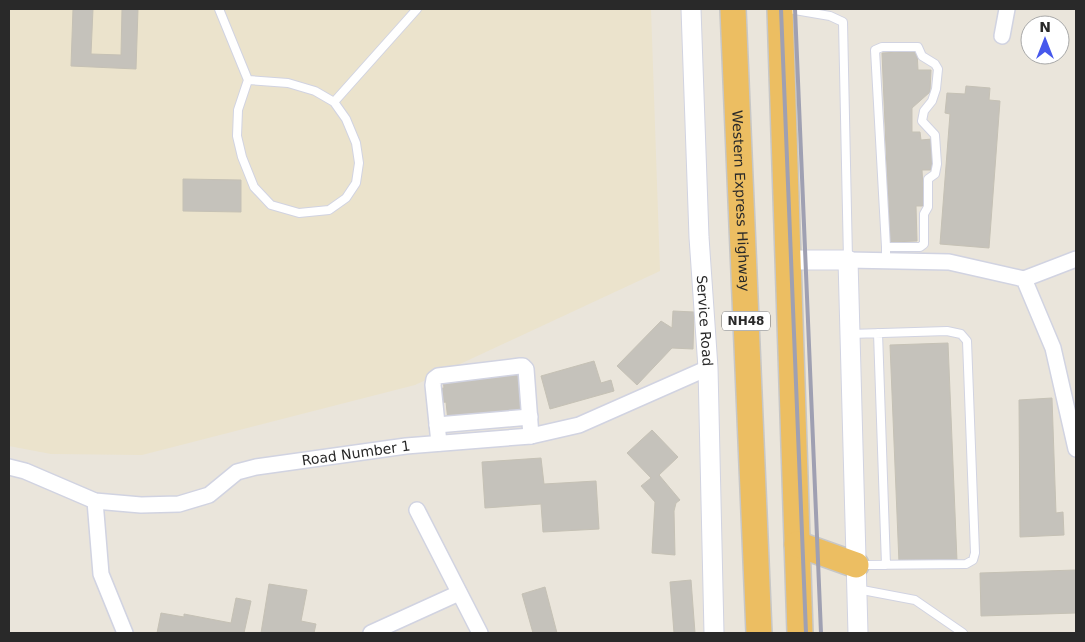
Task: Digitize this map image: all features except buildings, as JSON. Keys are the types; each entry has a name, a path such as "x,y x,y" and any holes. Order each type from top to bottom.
{"highway":[{"name":"Western Express Highway","path":"733,9 759,633"},
{"name":"NH48","path":"780,9 800,633"},
{"path":"798,544 856,577"}],"street":[{"name":"Service Road","path":"691,9 699,237 708,368 714,633"},
{"path":"1002,36 1007,9"},
{"path":"788,260 848,260 886,253 949,262 1024,279 1076,259"},
{"path":"848,260 858,633"},
{"path":"1024,279 1054,348 1076,450"},
{"path":"439,444 433,382 438,376 520,366 526,369 531,436"},
{"name":"Road Number 1","path":"9,467 25,471 95,501 141,505 179,504 209,495 237,472 256,467 406,446 531,436 579,425 708,368"},
{"path":"437,426 530,417"},
{"path":"95,501 101,574 125,633"},
{"path":"417,510 480,633"},
{"path":"372,633 459,593"}],"lane":[{"path":"219,9 248,80 238,110 238,136 242,157 254,187 271,205 300,213 329,210 346,198 356,183 359,163 356,143 346,119 334,102 315,91 288,83 248,80"},
{"path":"334,102 417,9"},
{"path":"789,9 830,12 843,22 848,260"},
{"path":"882,47 918,47 922,56 938,69 934,95 924,111 922,121 934,136 937,164 935,174 928,179 928,207 924,214 924,244 886,253 875,50 882,47"},
{"path":"850,334 955,332 961,334 967,341 974,543 973,560 966,564 886,565 856,577"},
{"path":"878,333 886,565"},
{"path":"856,577 915,600 963,633"}],"shaded area":[{"path":"9,9 651,9 660,271 415,385 142,455 51,454 9,446"}],"railway":[{"path":"781,9 806,633"},
{"path":"795,9 821,633"}]}
